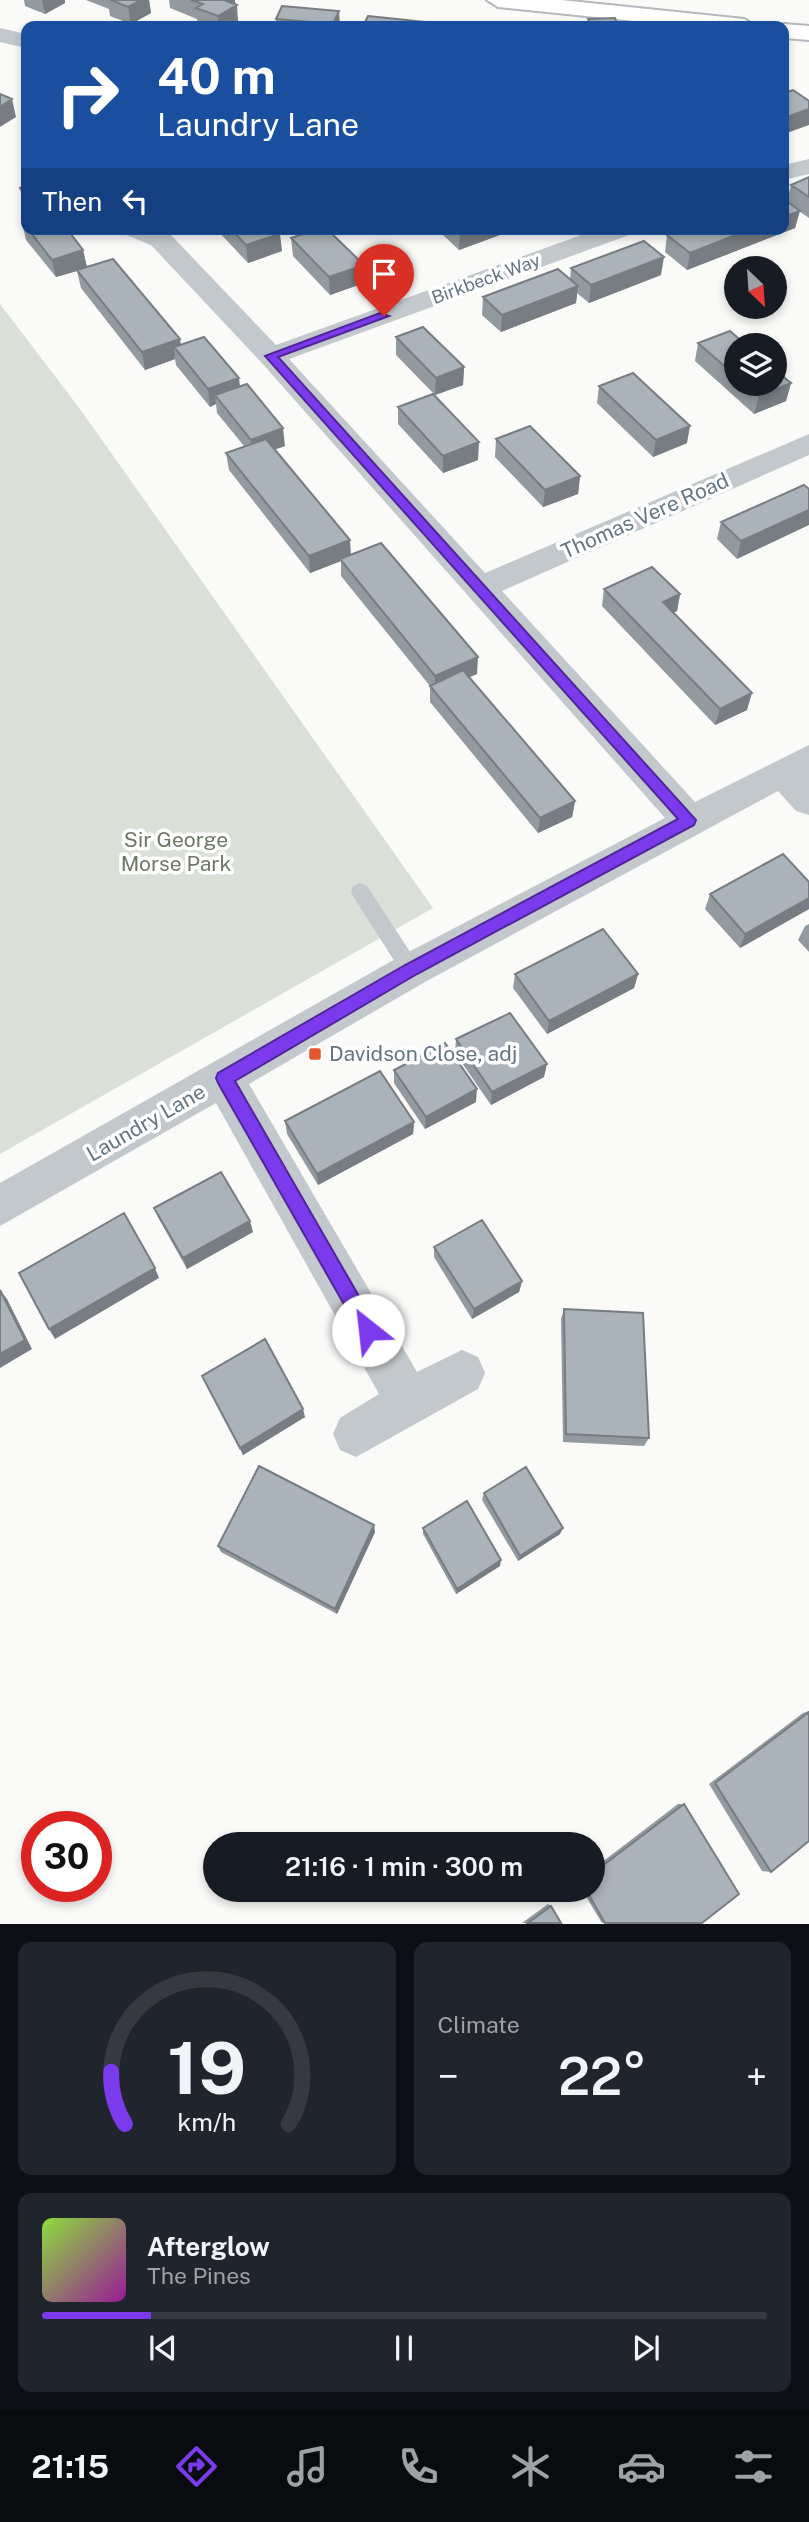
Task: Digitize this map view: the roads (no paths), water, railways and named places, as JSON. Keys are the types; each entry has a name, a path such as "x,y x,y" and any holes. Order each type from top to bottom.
{"highway":[{"path":"498,0 697,21"},
{"path":"789,31 809,33"}],"street":[{"path":"0,35 21,40"},
{"path":"789,172 809,166"},
{"path":"149,235 160,239 271,356 689,820"},
{"name":"Birkbeck Way","path":"271,356 606,235"},
{"name":"Thomas Vere Road","path":"480,588 809,444"},
{"path":"795,765 809,802"},
{"name":"Laundry Lane","path":"0,1206 411,970 795,765"},
{"path":"224,1078 409,1402"},
{"path":"356,1434 462,1373"}],"lane":[{"path":"360,891 411,970"}],"place":[{"name":"Davidson Close, adj","path":"315,1054"}],"park label":[{"name":"Sir George Morse Park","path":"176,852"}]}
